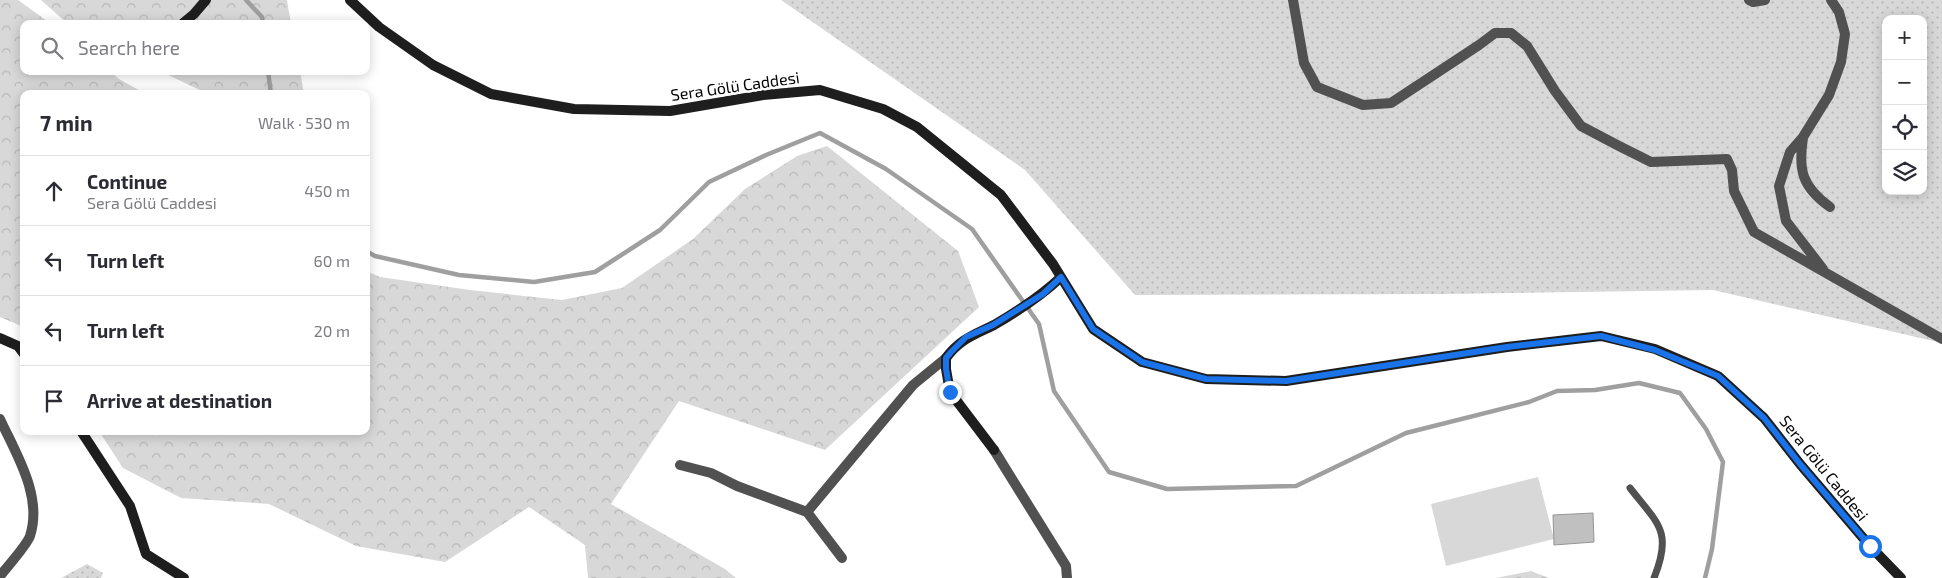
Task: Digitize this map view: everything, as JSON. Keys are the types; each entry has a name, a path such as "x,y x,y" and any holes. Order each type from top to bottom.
{"main road":[{"path":"187,20 206,0"},
{"name":"Sera Gölü Caddesi","path":"350,0 380,27 432,65 491,94 574,109 670,111 763,95 820,90 883,109 917,127 1001,195 1061,277 1093,329 1142,362 1206,379 1286,381 1507,347 1601,336 1655,350 1718,376 1764,418 1857,532 1901,578"},
{"path":"994,450 950,392 946,358 966,337 993,325 1043,294 1061,277"},
{"path":"0,338 20,349"},
{"path":"84,435 130,506 146,554 184,578"}],"street":[{"path":"1293,0 1304,63 1316,86 1363,105 1391,103 1479,46 1495,33 1511,33 1527,46 1555,91 1581,126 1651,162 1727,159 1732,170 1734,191 1754,232 1942,339"},
{"path":"1749,0 1753,2 1765,0"},
{"path":"1827,274 1786,221 1779,186 1790,152 1803,137 1829,95 1840,62 1845,34 1839,12 1831,0"},
{"path":"1803,137 1800,160 1805,180 1815,196 1830,207"},
{"path":"807,512 913,385 946,358"},
{"path":"0,420 30,483 33,514 30,537 0,576"},
{"path":"994,450 1066,566 1067,578"},
{"path":"680,464 711,473 737,486 807,512 842,558"}],"lane":[{"path":"1630,488 1661,528 1664,547 1654,578"}],"green space":[{"path":"0,0 18,0 46,20 20,20 20,75 114,75 139,90 20,90 20,326 0,317"},
{"path":"41,0 287,0 290,20 64,20"},
{"path":"781,0 1942,0 1942,343 1713,290 1445,294 1135,295 1025,170"},
{"path":"168,75 301,75 303,90 200,90"},
{"path":"827,146 958,251 979,307 825,450 679,401 611,504 725,569 736,578 588,578 585,545 529,507 445,562 356,546 269,504 181,498 123,468 102,435 370,435 370,273 380,277 470,290 562,300 622,288 693,239 745,189 797,156"},
{"path":"1538,477 1554,539 1446,566 1431,504"},
{"path":"87,564 103,573 101,578 61,578"},
{"path":"1531,571 1549,578 1496,578"}],"building":[{"path":"1593,513 1594,542 1554,545 1553,515"}],"waterway":[{"path":"246,0 262,17 262,20"},
{"path":"269,75 270,90"},
{"path":"370,253 375,256 459,275 534,282 595,272 660,230 709,182 766,155 820,133 886,169 972,229 1039,324 1054,391 1109,472 1167,489 1296,486 1406,433 1529,402 1557,391 1595,390 1639,383 1680,393 1706,429 1723,462 1712,549 1705,578"}],"route":[{"path":"950,392 946,358 951,352 966,337 993,325 1043,294 1061,277 1093,329 1142,362 1206,379 1286,381 1507,347 1601,336 1655,350 1718,376 1764,418 1800,464 1870,546"}]}
